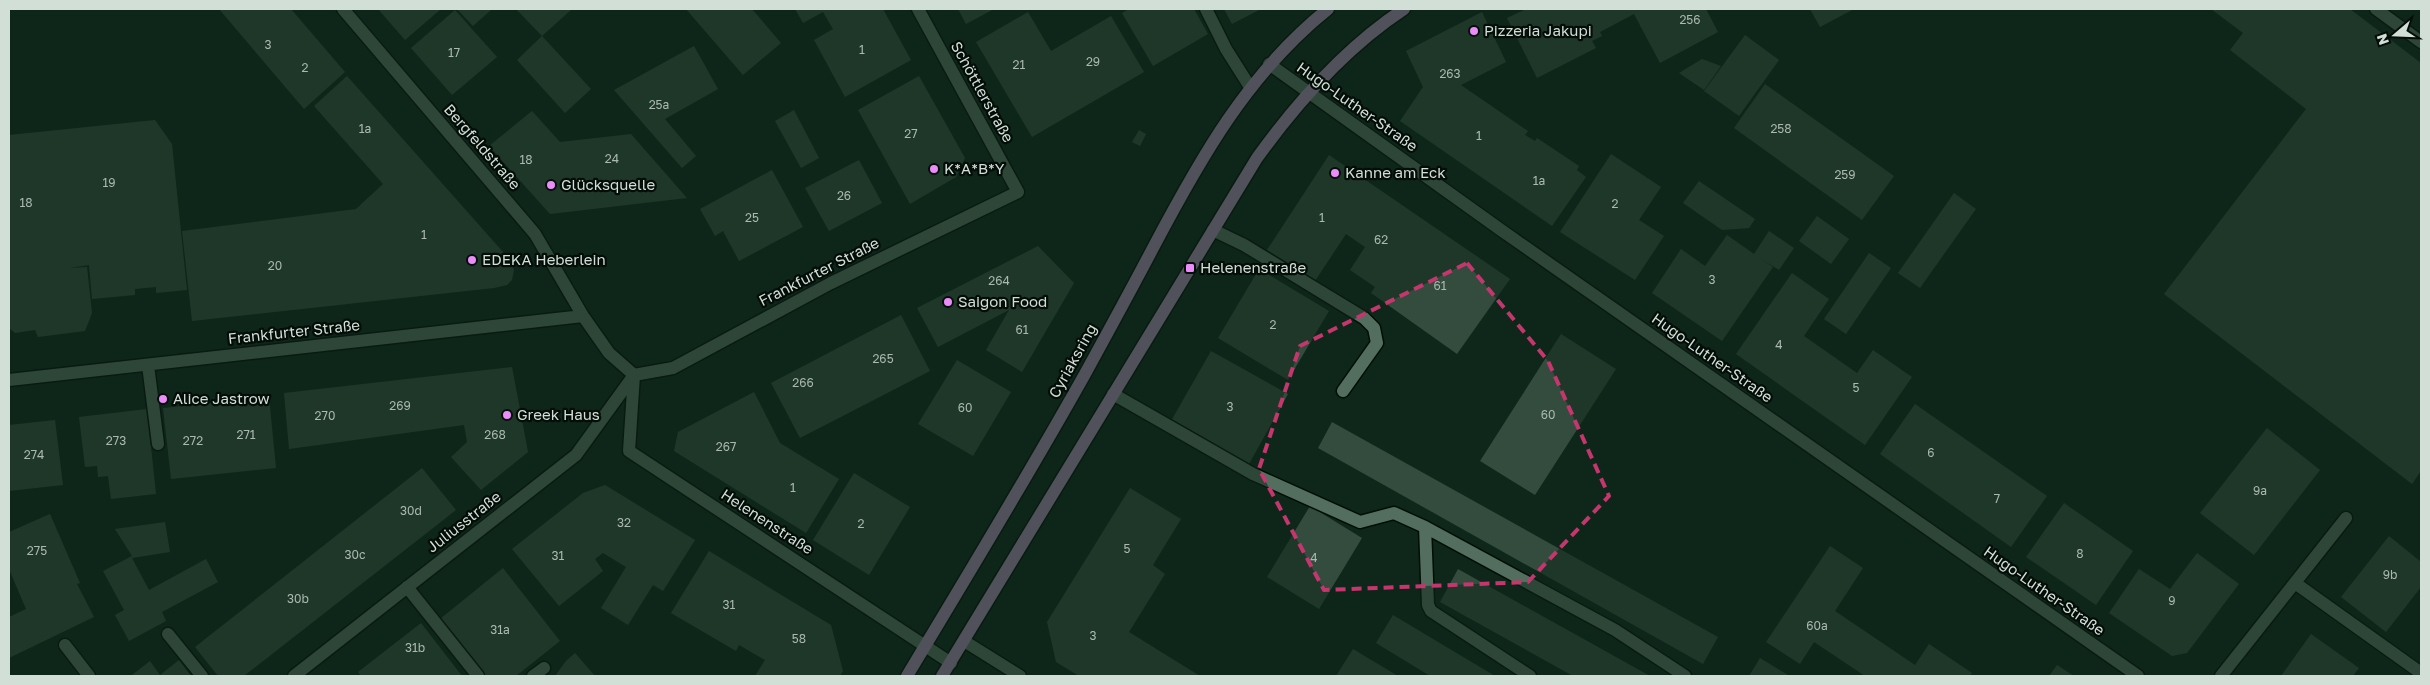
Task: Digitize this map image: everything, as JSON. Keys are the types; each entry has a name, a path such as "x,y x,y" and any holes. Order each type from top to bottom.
{"main road":[{"path":"1269,64 1297,35 1328,9"},
{"path":"942,676 1257,158 1281,125 1309,92 1358,43 1404,9"},
{"name":"Cyriaksring","path":"907,676 1060,418 1189,178 1218,130 1269,64"}],"street":[{"name":"Bergfeldstraße","path":"343,9 536,234 583,316 609,353 634,375"},
{"name":"Schöttlerstraße","path":"918,9 1018,192"},
{"path":"1206,9 1226,49 1250,87"},
{"path":"2376,9 2421,42"},
{"name":"Hugo-Luther-Straße","path":"1269,64 1517,241 2138,676"},
{"name":"Frankfurter Straße","path":"634,375 673,368 831,283 1018,192"},
{"path":"1213,230 1244,245 1313,286 1364,318 1374,328 1377,342 1343,391"},
{"name":"Frankfurter Straße","path":"9,380 583,316"},
{"path":"148,365 158,444"},
{"name":"Helenenstraße","path":"634,375 629,451 950,663"},
{"name":"Juliusstraße","path":"294,676 576,455 634,375"},
{"path":"1113,394 1239,466 1296,495 1360,522 1394,513 1425,527 1615,630 1685,676"},
{"path":"2221,676 2346,518"},
{"path":"1425,527 1428,605 1432,612 1530,676"},
{"path":"2295,583 2421,673"},
{"path":"407,587 478,676"},
{"path":"168,634 202,676"},
{"path":"964,641 1020,676"},
{"path":"65,644 89,676"},
{"path":"533,676 544,668"}],"highlighted area":[{"path":"1467,263 1548,361 1609,496 1528,582 1324,590 1259,469 1300,346"}],"building":[{"path":"219,9 291,9 345,72 304,109"},
{"path":"378,9 441,9 405,40"},
{"path":"492,9 473,26 458,10"},
{"path":"516,9 572,9 542,36"},
{"path":"686,9 752,9 781,43 743,75"},
{"path":"795,9 883,9 911,60 845,97 814,40 833,29 823,12 803,23"},
{"path":"958,9 994,9 966,24"},
{"path":"1129,9 1194,9 1208,34 1153,66 1122,13"},
{"path":"1224,9 1261,9 1232,24"},
{"path":"1526,9 1706,9 1718,32 1660,63 1634,14 1600,32 1602,36 1592,41 1596,48 1537,78 1507,18"},
{"path":"1810,9 1854,9 1820,27"},
{"path":"2211,9 2350,9 2421,63 2421,471 2412,484 2164,294 2306,109 2230,50 2243,33"},
{"path":"455,10 497,57 452,95 411,48"},
{"path":"1028,12 1051,51 1111,16 1144,72 1032,137 976,42"},
{"path":"1482,12 1506,62 1461,85 1528,131 1525,135 1535,141 1537,138 1579,166 1577,170 1586,177 1552,226 1400,121 1423,87 1406,51"},
{"path":"1745,35 1779,60 1739,116 1704,91"},
{"path":"542,36 591,89 565,113 517,60"},
{"path":"694,46 718,89 665,119 696,156 682,168 614,90"},
{"path":"1702,59 1721,66 1704,90 1679,73"},
{"path":"347,76 511,261 514,270 512,280 507,285 494,288 192,321 182,231 356,209 383,184 314,106"},
{"path":"919,76 965,158 956,177 910,204 858,110"},
{"path":"1765,84 1894,176 1862,220 1734,128"},
{"path":"794,110 819,158 801,168 775,121"},
{"path":"532,111 560,142 631,134 687,198 550,214 489,146"},
{"path":"155,120 172,144 187,290 156,293 156,287 135,289 135,295 92,299 89,265 69,268 87,267 92,313 85,331 38,337 35,330 15,333 9,328 9,135"},
{"path":"1139,130 1146,134 1140,146 1132,142"},
{"path":"1611,154 1661,187 1639,220 1664,236 1635,280 1560,232"},
{"path":"1329,155 1510,279 1457,354 1371,293 1375,287 1350,270 1365,247 1346,234 1315,281 1267,250"},
{"path":"859,160 882,203 829,231 805,188"},
{"path":"772,170 803,227 739,261 723,231 715,236 700,209"},
{"path":"1699,181 1755,219 1749,228 1722,230 1683,203"},
{"path":"1954,193 1976,209 1920,288 1898,273"},
{"path":"1817,216 1849,239 1831,264 1799,241"},
{"path":"1769,231 1794,248 1779,270 1761,259 1773,267 1722,341 1652,293 1681,249 1705,266 1727,235 1754,254"},
{"path":"1038,246 1074,283 1022,372 986,350 1009,310 938,347 917,308"},
{"path":"1869,253 1891,268 1846,334 1824,319"},
{"path":"1259,269 1329,311 1288,380 1218,338"},
{"path":"1792,273 1829,299 1804,336 1857,373 1873,350 1912,377 1865,445 1736,354"},
{"path":"901,315 930,371 800,438 771,383"},
{"path":"1561,334 1616,369 1535,495 1480,461"},
{"path":"1211,351 1288,394 1249,464 1171,421"},
{"path":"957,360 1011,392 973,456 918,424"},
{"path":"512,367 528,452 481,490 451,457 467,442 464,425 289,449 284,393"},
{"path":"754,392 780,443 839,479 806,533 674,451 678,432"},
{"path":"269,397 276,468 171,479 163,408"},
{"path":"1915,404 2047,496 2011,547 1880,454"},
{"path":"147,409 156,494 111,499 108,476 98,477 97,466 85,467 79,417"},
{"path":"55,420 63,485 9,491 9,425"},
{"path":"1332,422 1718,637 1703,664 1318,448"},
{"path":"2267,428 2320,470 2254,555 2200,513"},
{"path":"422,468 456,510 244,676 218,676 195,647"},
{"path":"854,473 910,507 869,575 813,540"},
{"path":"605,485 695,540 663,591 653,585 628,625 601,608 626,567 603,553 595,559 603,571 559,606 512,549 583,493"},
{"path":"1130,488 1181,519 1153,565 1165,574 1129,632 1200,676 1079,676 1056,662 1047,622"},
{"path":"2064,503 2133,551 2096,605 2026,557"},
{"path":"1310,506 1362,538 1319,609 1267,577"},
{"path":"50,514 80,583 77,584 94,617 9,658 9,617 26,609 9,569 9,532"},
{"path":"165,522 170,552 132,558 149,590 206,559 218,582 162,612 166,621 129,641 115,615 124,610 103,571 132,556 115,529"},
{"path":"2389,536 2421,562 2421,587 2386,632 2341,597"},
{"path":"1830,546 1863,568 1835,611 1915,665 1929,644 1972,673 1969,676 1865,676 1814,642 1800,664 1766,642"},
{"path":"709,551 831,625 843,671 840,676 755,676 765,660 739,645 736,651 671,613"},
{"path":"2197,553 2239,584 2187,653 2172,656 2109,613 2139,569 2170,589"},
{"path":"503,568 560,641 516,676 485,676 440,619"},
{"path":"1458,569 1650,676 1573,676 1440,602"},
{"path":"1393,615 1495,676 1430,676 1376,643"},
{"path":"421,623 462,676 361,676 358,672"},
{"path":"2311,634 2359,668 2353,676 2281,676"},
{"path":"1353,649 1398,676 1336,676"},
{"path":"575,653 595,676 555,676 566,661"},
{"path":"1760,658 1788,675 1749,676"},
{"path":"179,660 191,676 132,675 150,661 160,675"},
{"path":"2057,665 2074,676 2049,676"}],"place":[{"name":"Pizzeria Jakupi","path":"1474,31"},
{"name":"K*A*B*Y","path":"934,169"},
{"name":"Kanne am Eck","path":"1335,173"},
{"name":"Glücksquelle","path":"551,185"},
{"name":"EDEKA Heberlein","path":"472,260"},
{"name":"Helenenstraße","path":"1190,268"},
{"name":"Saigon Food","path":"948,302"},
{"name":"Alice Jastrow","path":"163,399"},
{"name":"Greek Haus","path":"507,415"}]}
